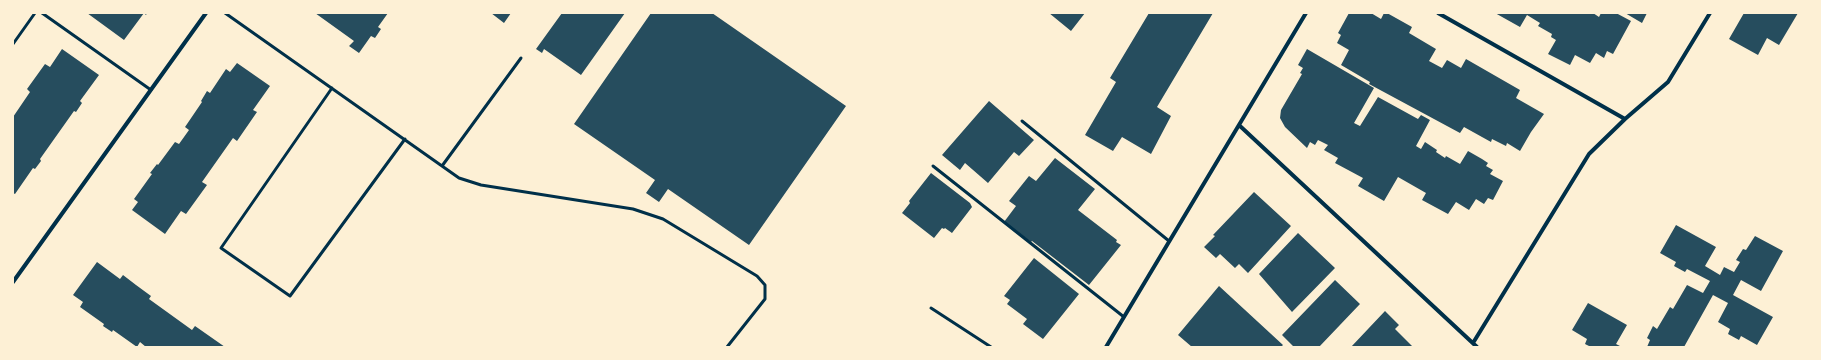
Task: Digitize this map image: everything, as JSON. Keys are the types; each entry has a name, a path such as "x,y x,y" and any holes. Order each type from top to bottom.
{"street":[{"path":"13,282 206,13"},
{"path":"1106,347 1240,126 1306,13"},
{"path":"1438,13 1625,119"},
{"path":"1473,343 1589,154 1625,119 1668,82 1710,13"},
{"path":"1240,126 1477,347"}],"lane":[{"path":"13,44 35,13"},
{"path":"42,13 151,90"},
{"path":"47,17 50,13"},
{"path":"224,13 460,178 482,185 633,209 663,219 757,276 765,285 765,299 727,347"},
{"path":"442,166 521,58"},
{"path":"332,88 221,248 290,296 404,139"},
{"path":"1022,121 1169,242"},
{"path":"933,166 1124,317"},
{"path":"931,308 991,347"}],"building":[{"path":"87,13 144,13 124,40"},
{"path":"315,13 388,13 378,27 381,29 375,38 371,36 359,53 349,46 354,41"},
{"path":"491,13 511,13 504,23"},
{"path":"562,13 625,13 581,75 544,49 542,53 536,49"},
{"path":"651,13 712,13 846,106 749,245 668,189 659,202 646,193 655,180 574,124"},
{"path":"1049,13 1085,13 1071,31"},
{"path":"1149,13 1213,13 1157,107 1171,116 1151,154 1122,137 1113,151 1085,135 1116,82 1110,78"},
{"path":"1349,13 1371,13 1381,19 1384,13 1387,13 1412,27 1409,33 1436,49 1429,61 1442,68 1447,60 1461,68 1466,59 1520,90 1516,98 1544,114 1520,151 1507,143 1506,146 1492,139 1491,142 1464,127 1460,133 1369,84 1370,82 1341,65 1349,50 1337,43 1341,35 1338,33"},
{"path":"1495,13 1593,13 1599,17 1601,13 1616,13 1631,21 1613,54 1607,51 1604,58 1596,53 1590,63 1575,55 1570,65 1548,54 1556,40 1551,37 1552,34 1538,26 1540,23 1527,15 1520,27"},
{"path":"1625,13 1647,13 1642,23"},
{"path":"1744,13 1798,13 1779,45 1767,38 1758,55 1729,39"},
{"path":"62,49 99,75 80,101 82,103 76,112 74,111 40,159 41,161 35,169 33,168 15,194 13,193 13,117 30,92 27,89 45,64 50,67"},
{"path":"1307,49 1374,88 1354,123 1360,126 1378,97 1418,119 1421,115 1430,120 1416,146 1421,149 1425,142 1437,150 1436,152 1445,158 1446,156 1460,164 1468,151 1488,163 1486,166 1493,170 1490,174 1503,181 1493,200 1488,198 1484,204 1476,199 1469,210 1456,202 1448,214 1422,200 1426,193 1398,177 1384,201 1358,186 1363,178 1335,163 1338,158 1324,150 1328,145 1318,140 1315,145 1310,142 1307,148 1285,127 1280,118 1281,110 1302,74 1300,73 1303,68 1298,65"},
{"path":"237,63 270,86 253,110 257,112 237,141 233,138 202,182 207,185 186,214 181,211 165,234 132,210 138,202 134,199 152,174 150,173 157,164 158,165 175,142 179,144 189,130 185,127 202,102 201,101 207,91 210,93 226,69 230,72"},
{"path":"989,101 1034,140 1019,156 1014,152 988,183 965,163 960,170 942,155"},
{"path":"1055,158 1095,189 1078,210 1117,240 1116,242 1121,245 1089,285 1032,241 1031,242 1004,222 1016,206 1009,201 1029,176 1036,181"},
{"path":"931,173 970,203 972,207 952,233 945,228 942,228 934,238 902,213 910,203 909,201"},
{"path":"1254,192 1291,226 1248,273 1239,264 1235,268 1220,254 1216,258 1204,247 1215,236 1213,235"},
{"path":"1676,225 1716,247 1705,266 1720,275 1724,267 1734,272 1740,262 1736,260 1743,249 1746,250 1755,236 1783,251 1761,291 1741,280 1733,295 1773,317 1757,345 1741,336 1739,340 1728,334 1730,329 1718,322 1728,303 1713,295 1684,347 1647,347 1650,340 1647,338 1653,326 1657,329 1670,307 1673,309 1687,285 1703,293 1710,281 1687,269 1685,272 1674,266 1676,262 1660,253"},
{"path":"1298,233 1335,268 1292,312 1259,274"},
{"path":"1034,258 1079,294 1043,339 1023,324 1027,319 1007,304 1010,300 1004,296"},
{"path":"97,262 120,279 123,275 151,296 149,299 192,330 195,326 225,347 146,347 140,342 137,347 113,330 112,332 103,326 104,324 80,307 83,302 73,295"},
{"path":"1335,280 1360,304 1319,347 1294,347 1282,335"},
{"path":"1219,286 1283,345 1281,347 1192,347 1178,335"},
{"path":"1588,303 1627,325 1616,344 1622,347 1591,347 1585,344 1587,339 1572,330"},
{"path":"1385,311 1399,325 1395,329 1413,347 1351,347"}]}
